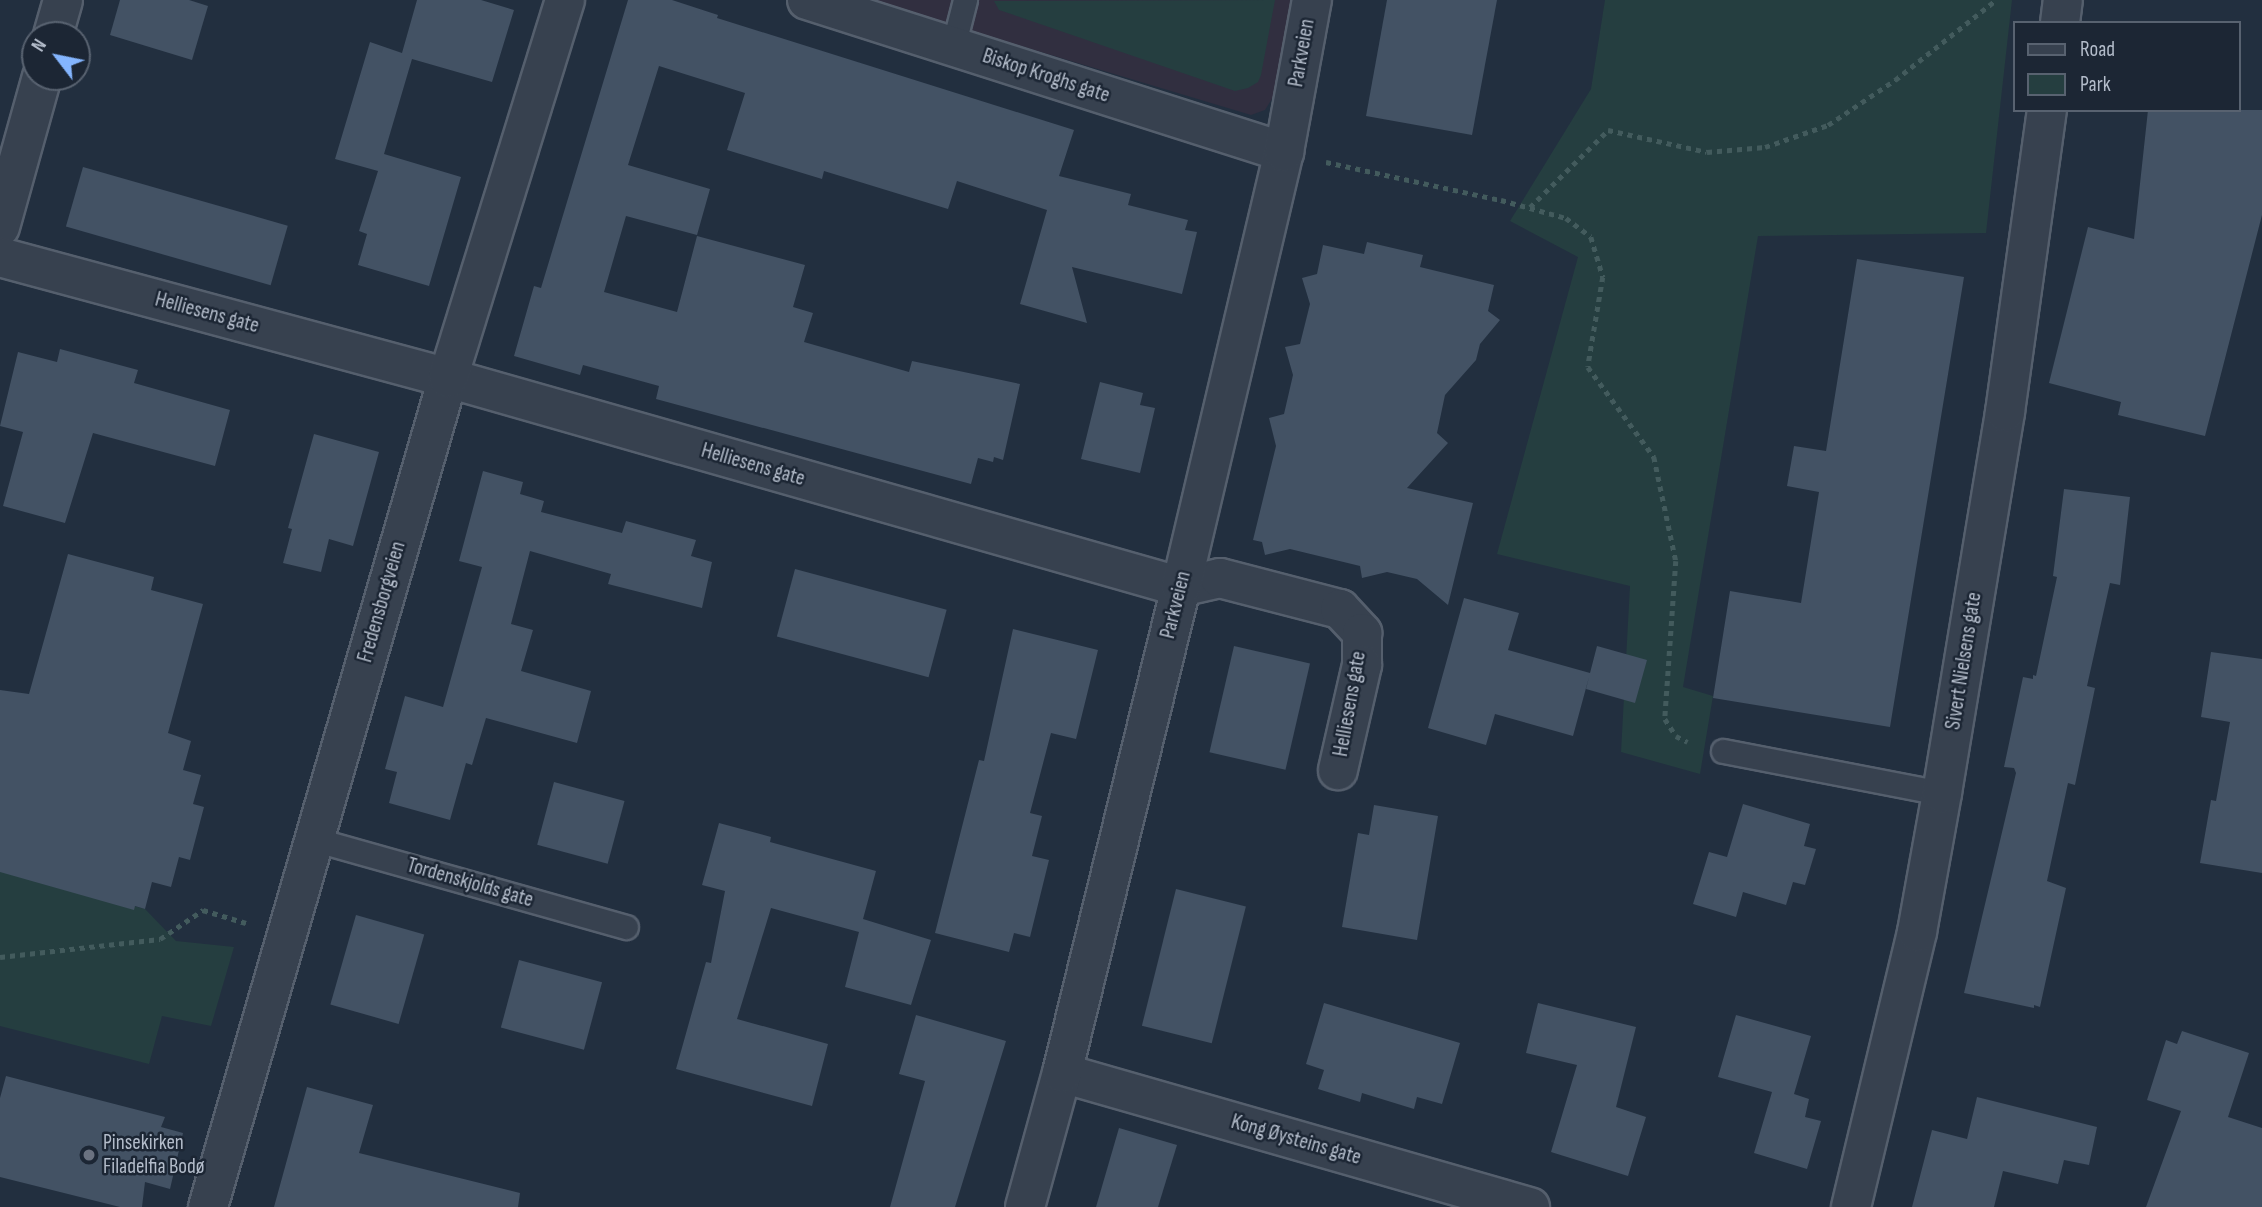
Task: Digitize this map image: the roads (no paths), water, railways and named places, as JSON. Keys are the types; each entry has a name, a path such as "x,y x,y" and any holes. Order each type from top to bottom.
{"street":[{"path":"57,21 63,0"},
{"name":"Fredensborgveien","path":"208,1207 448,378 565,0"},
{"name":"Biskop Kroghs gate","path":"807,0 1284,152"},
{"name":"Parkveien","path":"1025,1207 1062,1073 1181,587 1284,152 1312,0"},
{"path":"2060,21 2063,0"},
{"path":"0,227 37,91"},
{"name":"Sivert Nielsens gate","path":"1851,1207 1917,932 1942,793 2005,412 2047,112"},
{"name":"Helliesens gate","path":"0,257 448,378 1181,587 1220,578 1340,609 1362,633 1362,666 1338,770"},
{"name":"Kong Øysteins gate","path":"1062,1073 1530,1207"}],"lane":[{"path":"953,47 965,0"},
{"path":"1723,751 1942,793"},
{"name":"Tordenskjolds gate","path":"313,839 626,927"}],"place":[{"name":"Pinsekirken Filadelfia Bodø","path":"89,1155"}]}
